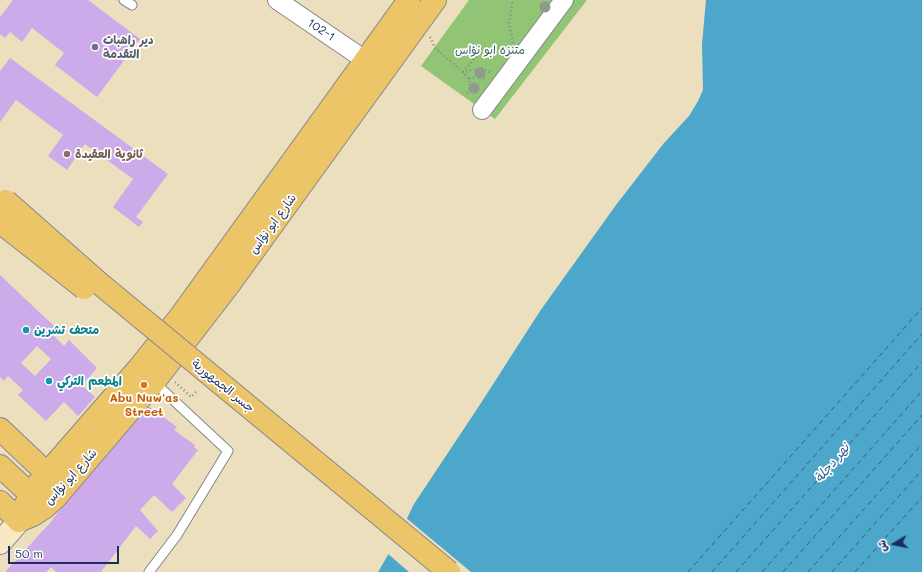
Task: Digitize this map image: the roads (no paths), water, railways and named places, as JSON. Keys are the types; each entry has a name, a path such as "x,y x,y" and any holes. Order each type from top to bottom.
{"main road":[{"name":"شارع ابو نؤاس","path":"38,501 46,474 139,368 180,317 409,0"},
{"name":"شارع ابو نؤاس","path":"19,521 24,508 63,489 163,380 238,273 435,0"},
{"name":"جسر الجمهورية","path":"3,198 99,283 449,572"},
{"name":"جسر الجمهورية","path":"0,222 90,293 427,572"},
{"path":"0,429 63,489"},
{"path":"0,466 38,501"},
{"path":"0,502 19,521 0,543"}],"street":[{"name":"102-1","path":"277,0 365,60"},
{"path":"482,110 564,0"}],"lane":[{"path":"149,572 177,536 228,452 163,380"}],"water":[{"name":"نهر دجلة","path":"706,0 922,0 922,572 378,572 395,543 414,504 540,311 616,205 664,143 689,116 698,101 703,90 702,44"}],"place":[{"name":"دير راهبات التقدمة","path":"95,47"},
{"name":"ثانوية العقيدة","path":"67,154"},
{"name":"متحف تشرين","path":"26,330"},
{"name":"المطعم التركي","path":"49,381"},
{"name":"Abu Nuw'as Street","path":"144,385"}],"park label":[{"name":"متنزه ابو نؤاس","path":"490,50"}]}
